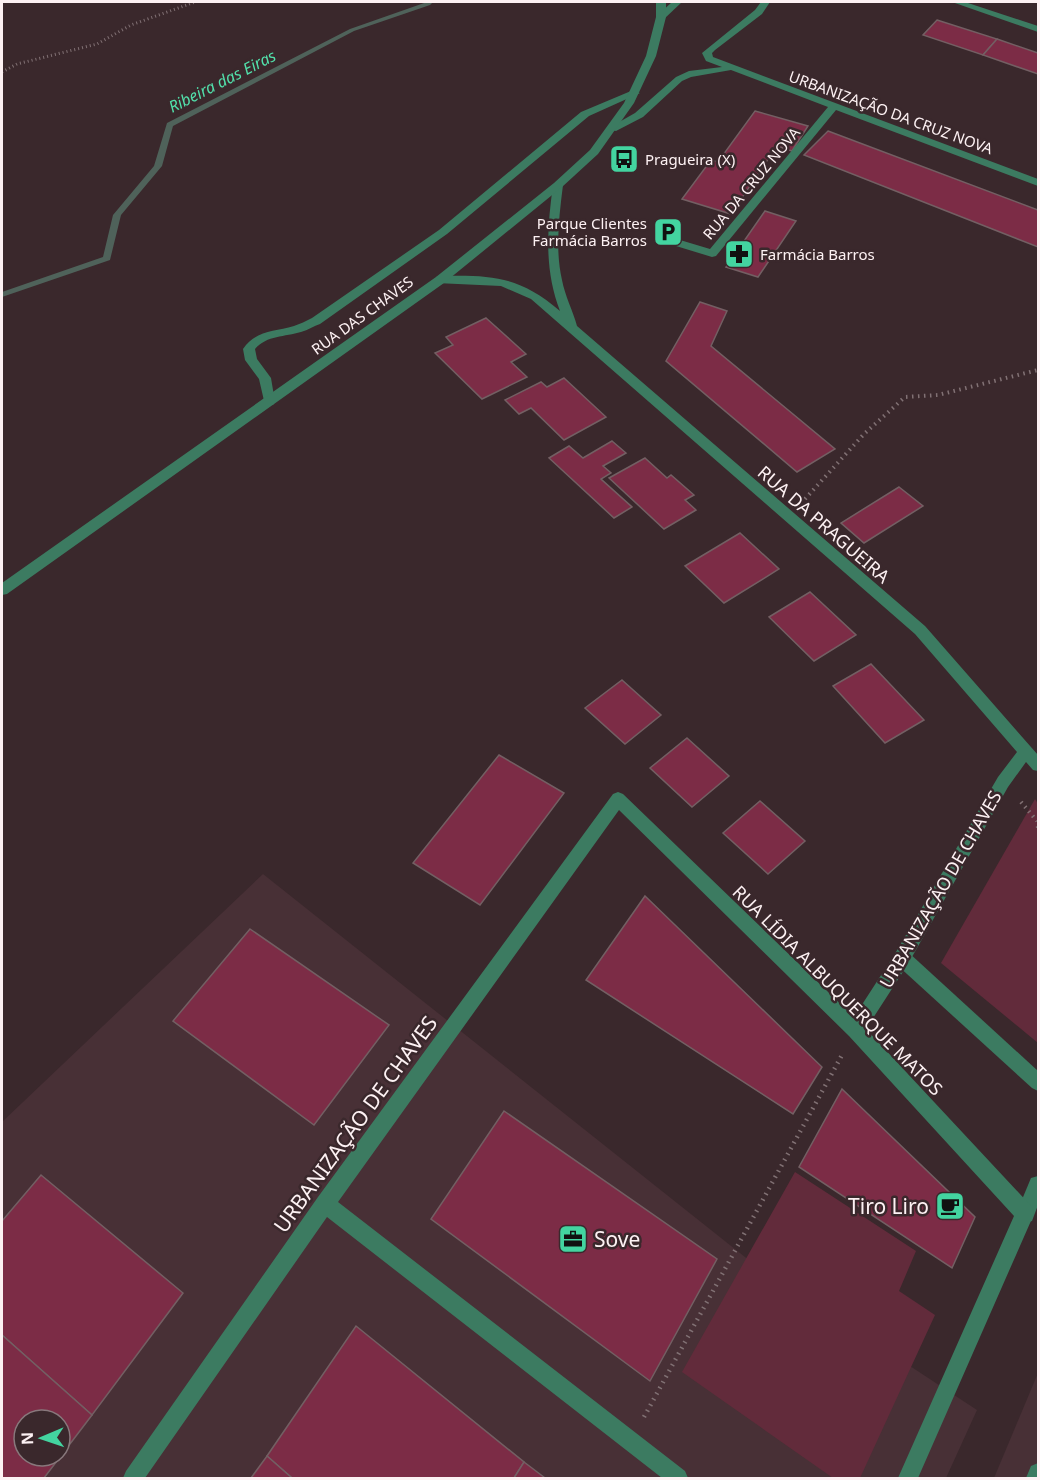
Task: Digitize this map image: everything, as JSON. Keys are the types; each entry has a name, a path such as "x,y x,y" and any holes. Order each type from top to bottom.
{"street":[{"name":"RUA DAS CHAVES","path":"2,590 440,280 558,185 594,152 635,93 651,56 661,17 661,2"},
{"path":"661,17 677,2"},
{"name":"URBANIZAÇÃO DA CRUZ NOVA","path":"765,2 759,12 707,53 709,59 1038,183"},
{"path":"957,2 971,3 1038,29"},
{"path":"612,129 639,115 679,79 689,74 732,69"},
{"path":"269,402 265,378 251,360 249,349 254,340 268,334 297,329 316,321 443,232 585,114 635,93"},
{"name":"RUA DA CRUZ NOVA","path":"680,244 712,253 834,106"},
{"name":"RUA DA PRAGUEIRA","path":"558,185 552,252 555,276 571,326"},
{"name":"RUA DA PRAGUEIRA","path":"440,280 479,279 517,286 535,296 623,375 920,630 1038,765"},
{"name":"URBANIZAÇÃO DE CHAVES","path":"855,1030 902,958 1003,782 1027,750"},
{"name":"URBANIZAÇÃO DE CHAVES","path":"133,1479 325,1204 618,799"},
{"name":"RUA LÍDIA ALBUQUERQUE MATOS","path":"618,799 855,1030 1025,1214"},
{"path":"902,958 1038,1082"},
{"path":"913,1476 1038,1185"},
{"path":"325,1204 678,1479"},
{"path":"1036,1479 1038,1473"}],"path":[{"path":"2,72 17,64 97,45 131,25 195,2"},
{"path":"788,517 864,434 905,397 938,395 1038,369"},
{"path":"630,1441 855,1030"}],"shaded area":[{"path":"1035,799 1038,804 1038,1043 941,963"},
{"path":"263,874 750,1261 977,1410 946,1478 2,1478 2,1122"},
{"path":"795,1172 916,1251 899,1291 935,1315 860,1478 833,1478 682,1372"},
{"path":"1038,1373 1038,1478 994,1478"}],"building":[{"path":"937,20 997,39 983,55 923,35"},
{"path":"997,39 1038,53 1038,74 983,55"},
{"path":"755,111 808,126 792,151 777,146 731,214 682,199 711,160 718,162"},
{"path":"828,131 1038,210 1038,247 804,155"},
{"path":"765,211 796,221 758,277 726,267"},
{"path":"700,302 727,311 711,346 835,449 797,472 666,361"},
{"path":"486,318 526,354 511,362 527,377 482,399 435,353 453,345 446,337"},
{"path":"564,378 606,417 564,440 531,408 519,414 505,400 541,382 547,387"},
{"path":"612,441 626,453 603,466 611,473 601,479 632,507 614,518 549,458 569,446 583,458"},
{"path":"645,458 667,478 671,475 694,495 685,500 696,510 664,529 609,478"},
{"path":"899,487 923,506 864,543 841,523"},
{"path":"740,533 779,569 724,603 685,566"},
{"path":"810,592 856,635 814,661 769,617"},
{"path":"871,664 924,720 885,743 833,686"},
{"path":"622,680 661,715 625,744 585,708"},
{"path":"687,738 729,776 692,807 650,768"},
{"path":"499,755 564,793 480,905 413,863"},
{"path":"760,801 805,841 768,874 723,833"},
{"path":"645,896 822,1067 793,1114 586,980"},
{"path":"250,929 389,1025 314,1125 173,1021"},
{"path":"842,1089 975,1217 952,1268 799,1167"},
{"name":"Sove","path":"504,1111 717,1259 650,1381 431,1219"},
{"path":"41,1175 183,1293 92,1415 2,1335 2,1221"},
{"path":"356,1326 524,1462 514,1478 292,1478 267,1456"},
{"path":"2,1335 92,1415 72,1441 72,1408 12,1408 12,1468 52,1468 44,1478 2,1478"},
{"path":"267,1456 292,1478 251,1478"},
{"path":"524,1462 545,1478 514,1478"}],"waterway":[{"name":"Ribeira das Eiras","path":"2,295 107,258 117,215 158,166 170,125 352,30 430,2"}],"place":[{"name":"Pragueira (X)","path":"624,159"},
{"name":"Parque Clientes Farmácia Barros","path":"668,232"},
{"name":"Farmácia Barros","path":"739,254"},
{"name":"Tiro Liro","path":"950,1206"},
{"name":"Sove","path":"573,1239"}]}
